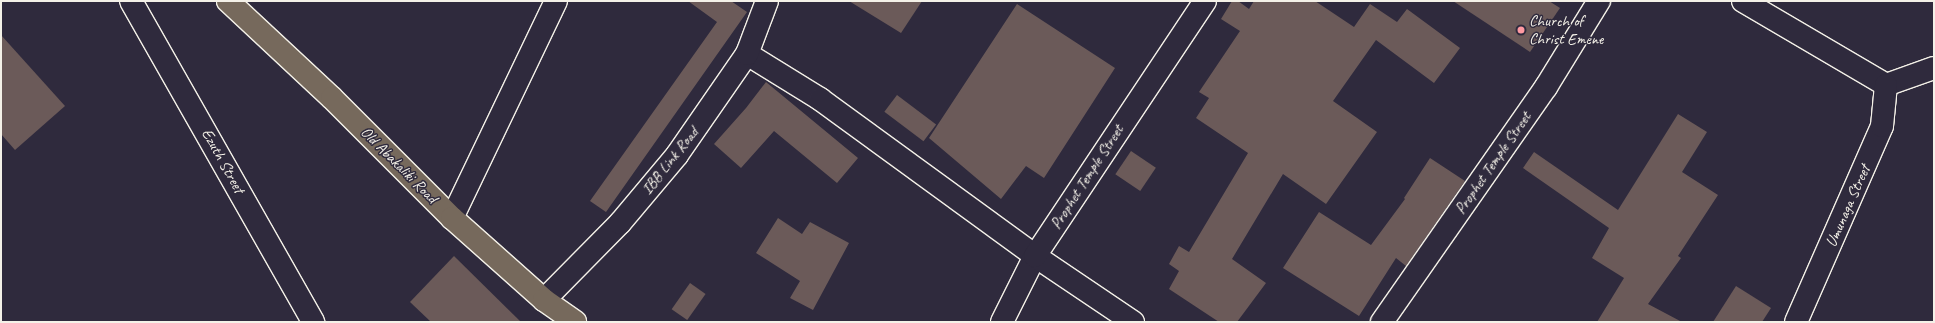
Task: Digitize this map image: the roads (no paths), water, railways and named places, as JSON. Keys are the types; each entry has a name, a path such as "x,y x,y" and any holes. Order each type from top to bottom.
{"main road":[{"name":"Old Abakaliki Road","path":"228,1 332,98 452,218 544,300 575,322"}],"street":[{"name":"Ezuth Street","path":"131,1 313,322"},
{"path":"452,218 556,1"},
{"name":"IBB Link Road","path":"544,300 620,223 677,155 747,54 766,1"},
{"name":"Prophet Temple Street","path":"1002,322 1035,256 1205,1"},
{"name":"Prophet Temple Street","path":"1382,322 1546,87 1599,1"},
{"path":"1742,1 1886,85 1934,68"},
{"path":"747,54 820,99 1035,256 1133,322"},
{"name":"Umunaga Street","path":"1796,322 1882,126 1886,85"}],"place":[{"name":"Church of Christ Emene","path":"1521,30"}]}
